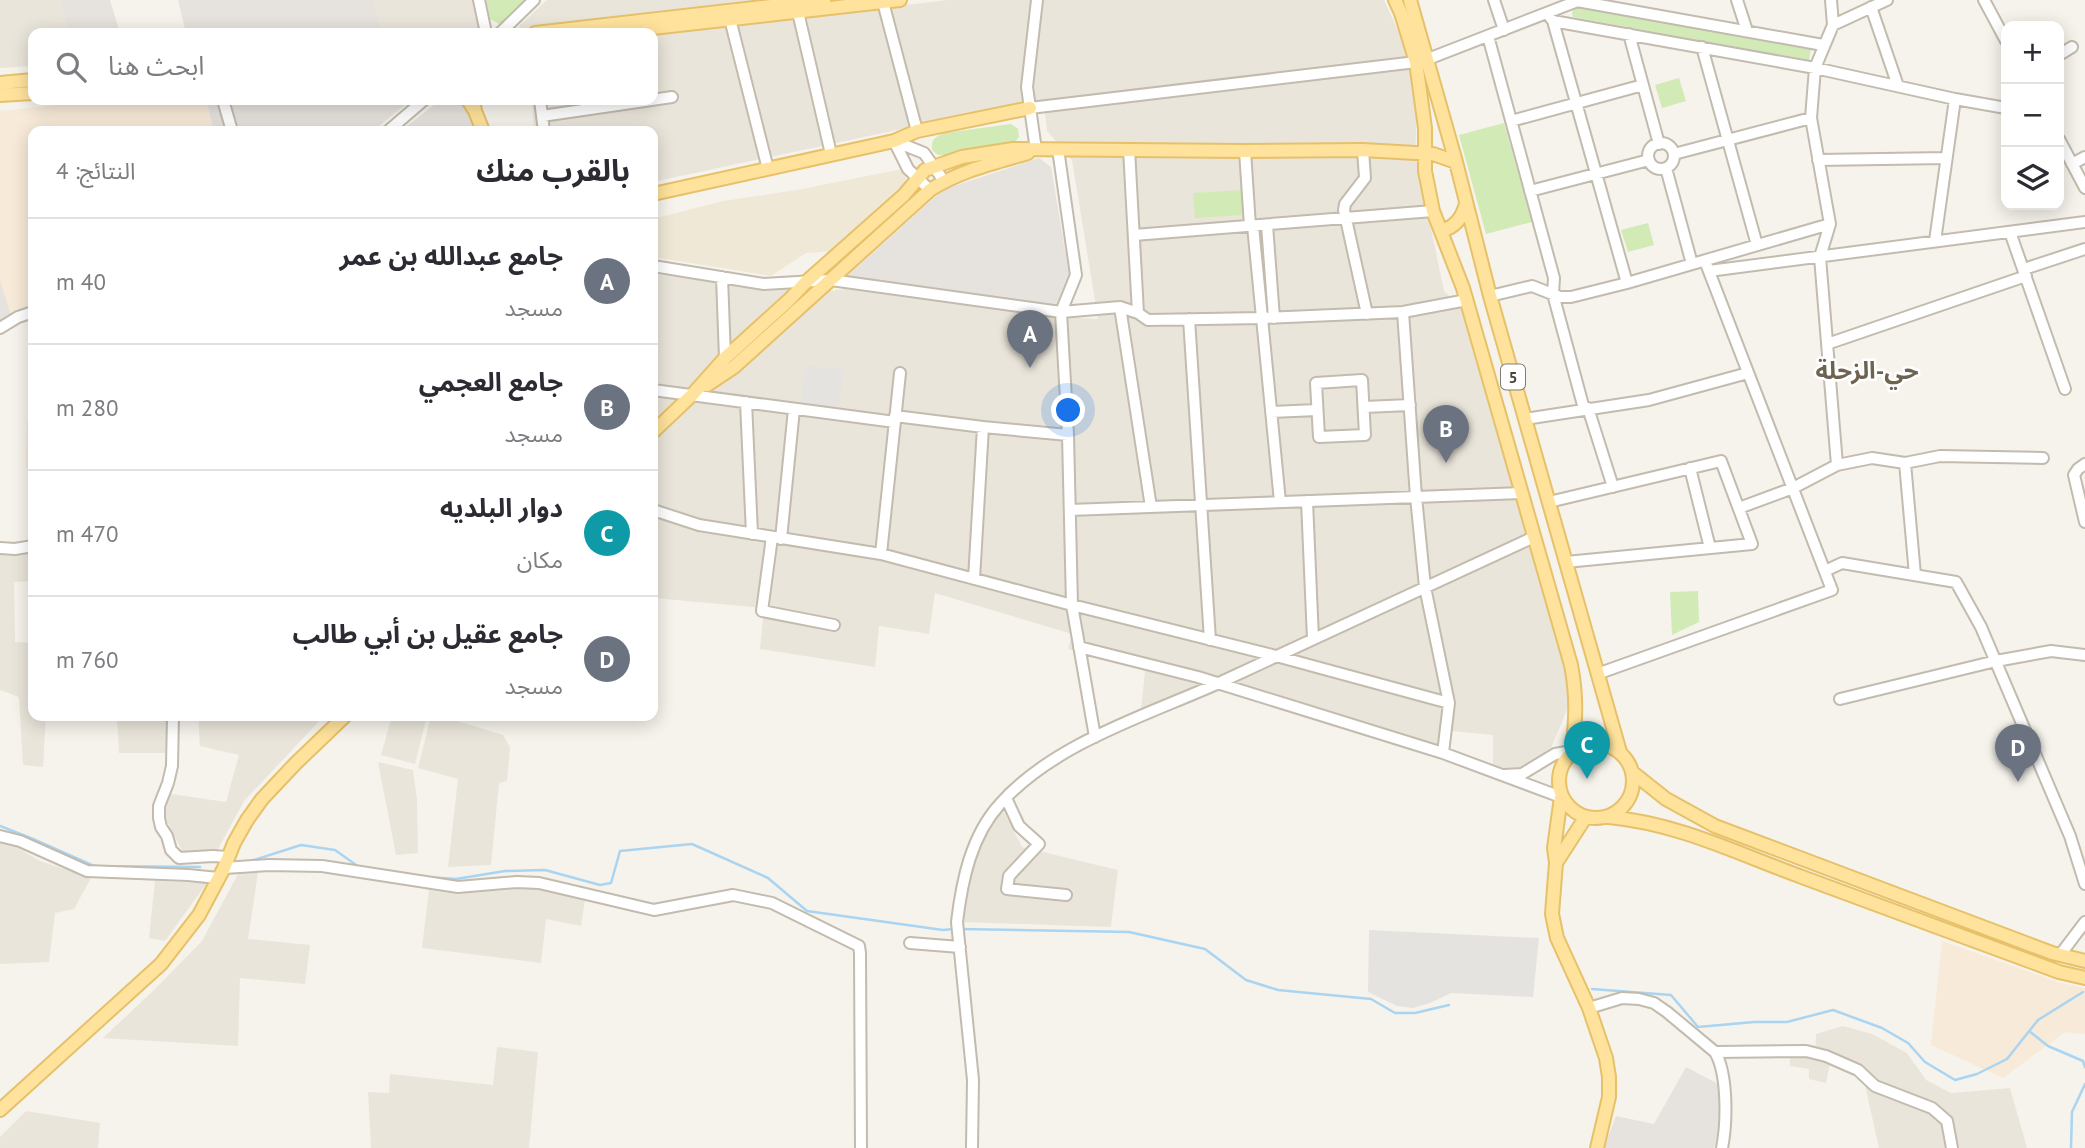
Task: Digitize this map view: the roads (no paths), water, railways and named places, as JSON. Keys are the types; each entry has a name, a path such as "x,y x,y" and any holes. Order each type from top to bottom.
{"main road":[{"path":"578,28 824,0"},
{"path":"652,28 730,19 743,9 798,12 900,0"},
{"name":"5","path":"1395,0 1422,61 1456,162 1490,296 1620,752"},
{"name":"5","path":"1410,0 1422,61 1425,171 1433,211 1467,300 1571,665 1576,691 1572,751"},
{"path":"0,83 28,80"},
{"path":"0,95 28,93"},
{"path":"474,106 481,126"},
{"path":"658,193 894,141 916,131 1030,108"},
{"path":"658,427 725,358 904,195 925,170 962,157 1013,149 1363,150 1441,156 1456,162"},
{"path":"692,395 734,367 930,190 944,181 1036,150"},
{"path":"1441,231 1456,223 1463,214 1466,202"},
{"path":"1510,450 1528,457 1541,473"},
{"path":"0,1110 161,964 199,915 247,820 262,799 340,721"},
{"path":"1609,817 1620,810 1629,799 1633,786 1628,761 1620,752 1609,746 1596,744 1572,751 1559,772 1558,785 1567,806 1585,818 1637,820 1707,839 2059,972 2085,978"},
{"path":"1632,772 1666,799 1715,826 2060,955 2085,961"},
{"path":"1561,797 1554,848 1556,863 1552,914 1557,938 1601,1038 1609,1077 1606,1116 1597,1148"},
{"path":"1556,863 1585,818"}],"street":[{"path":"479,0 485,28"},
{"path":"505,28 534,0"},
{"path":"1036,150 1027,87 1037,0"},
{"path":"1494,0 1504,30"},
{"path":"1550,17 1564,3 1579,0 1823,45"},
{"path":"1737,0 1748,31"},
{"path":"1831,0 1833,25 1815,68 1811,118 1830,224 1820,257 1837,465"},
{"path":"1833,25 1887,0"},
{"path":"1984,0 2001,32"},
{"path":"883,2 916,131"},
{"path":"1871,7 1898,86"},
{"path":"798,12 831,154"},
{"path":"1030,108 1422,61 1504,30 1550,17 2001,107"},
{"path":"1550,17 1628,283"},
{"path":"730,19 768,169"},
{"path":"1629,34 1658,144"},
{"path":"1488,36 1554,278 1553,295 1586,409 1613,487"},
{"path":"1702,47 1757,245"},
{"path":"2064,52 2072,47"},
{"path":"1511,121 1643,85"},
{"path":"658,99 672,97"},
{"path":"1935,242 1955,99"},
{"path":"224,105 231,126"},
{"path":"394,126 418,105"},
{"path":"541,105 543,126"},
{"path":"542,117 620,105"},
{"path":"1674,154 1811,118"},
{"path":"894,141 924,153 944,181"},
{"path":"894,141 908,169 930,190"},
{"path":"1658,144 1668,145 1674,154 1673,163 1666,168 1654,167 1649,160 1650,150 1658,144"},
{"path":"2063,147 2085,188"},
{"path":"1058,149 1076,275 1061,312 1068,435 1072,606 1095,737"},
{"path":"1129,149 1138,313"},
{"path":"1363,150 1365,178 1345,204 1344,210 1367,314"},
{"path":"1245,151 1280,502"},
{"path":"2073,164 2085,157"},
{"path":"1818,160 1946,158"},
{"path":"1530,191 1649,160"},
{"path":"1666,168 1692,264"},
{"path":"1134,235 1433,211"},
{"path":"1490,296 1532,286 1553,295 1571,297 1692,264 1707,266 1820,257 2085,222"},
{"path":"1707,266 1757,245 1830,224"},
{"path":"1267,225 1274,318"},
{"path":"2010,232 2065,389"},
{"path":"1827,344 2085,249"},
{"path":"1597,674 1832,590 1707,266"},
{"path":"658,267 764,284 831,280 1061,312 1120,307 1138,313 1148,320 1403,312 1467,300"},
{"path":"722,277 725,358"},
{"path":"1120,307 1151,507"},
{"path":"1403,312 1425,587 1449,703 1443,753"},
{"path":"0,328 28,314"},
{"path":"1189,319 1210,640"},
{"path":"881,554 900,373"},
{"path":"1525,419 1649,400 1748,373"},
{"path":"1362,380 1365,435 1319,437 1317,410 1316,383 1362,380"},
{"path":"658,391 794,409 1068,435"},
{"path":"746,402 752,534"},
{"path":"1364,407 1410,405"},
{"path":"794,409 776,538 762,611 834,625"},
{"path":"1271,412 1317,410"},
{"path":"974,579 983,427"},
{"path":"1739,508 1793,488 1837,465 1872,458 1905,463 1940,456 2043,458"},
{"path":"1549,502 1721,461 1752,544 1566,562"},
{"path":"1905,463 1915,575"},
{"path":"2085,464 2078,468 2074,475 2085,522"},
{"path":"1690,468 1710,548"},
{"path":"1070,510 1521,493"},
{"path":"1307,501 1313,639"},
{"path":"658,512 699,525 881,554 1449,703"},
{"path":"972,1148 973,1080 958,928 960,896 969,858 982,829 1006,798 1024,781 1065,753 1095,737 1534,537"},
{"path":"0,548 28,548"},
{"path":"1825,571 1842,563 1956,582 1996,661 2070,836 2085,884"},
{"path":"1080,647 1218,683 1443,753 1561,797"},
{"path":"1840,699 1996,661 2051,651 2085,654"},
{"path":"173,721 172,765 159,806 161,827 171,850 179,858 213,856 223,868"},
{"path":"1500,776 1521,774 1555,754 1572,751"},
{"path":"1006,798 1018,826 1039,844 1009,876 1007,889 1066,895"},
{"path":"0,836 20,841 86,871 188,875 223,868 322,866 458,887 539,883 654,910 733,895 772,903 863,944 860,953 861,1148"},
{"path":"2060,955 2085,922"},
{"path":"910,943 960,947"},
{"path":"1589,1008 1622,998 1654,1003 1715,1052 1720,1061 1724,1089 1725,1133 1722,1148"},
{"path":"1715,1052 1806,1051 1826,1056 1858,1070 1875,1086 1932,1108 1947,1121 1952,1148"}],"waterway":[{"path":"0,826 94,866 200,867"},
{"path":"427,877 456,879 505,871 545,870 600,885 611,883 620,851 692,844 768,878 807,911 943,930 953,929"},
{"path":"251,861 301,845 335,850 359,867"},
{"path":"959,929 1129,932 1205,949 1246,980 1278,990 1371,999 1395,1013 1415,1013 1449,1005"},
{"path":"1592,989 1671,995 1698,1027 1787,1022 1833,1010 1882,1028 1908,1043 1925,1062 1955,1080 1977,1074 2007,1059 2038,1020 2083,992"},
{"path":"2029,1031 2048,1046 2083,1061 2085,1067"},
{"path":"2071,1148 2072,1112 2085,1084"}],"place":[{"name":"جامع عبدالله بن عمر","path":"1030,368"},
{"name":"جامع العجمي","path":"1446,463"},
{"name":"دوار البلديه","path":"1587,779"},
{"name":"جامع عقيل بن أبي طالب","path":"2018,782"}],"district":[{"name":"حي-الزحلة","path":"1867,370"}]}
